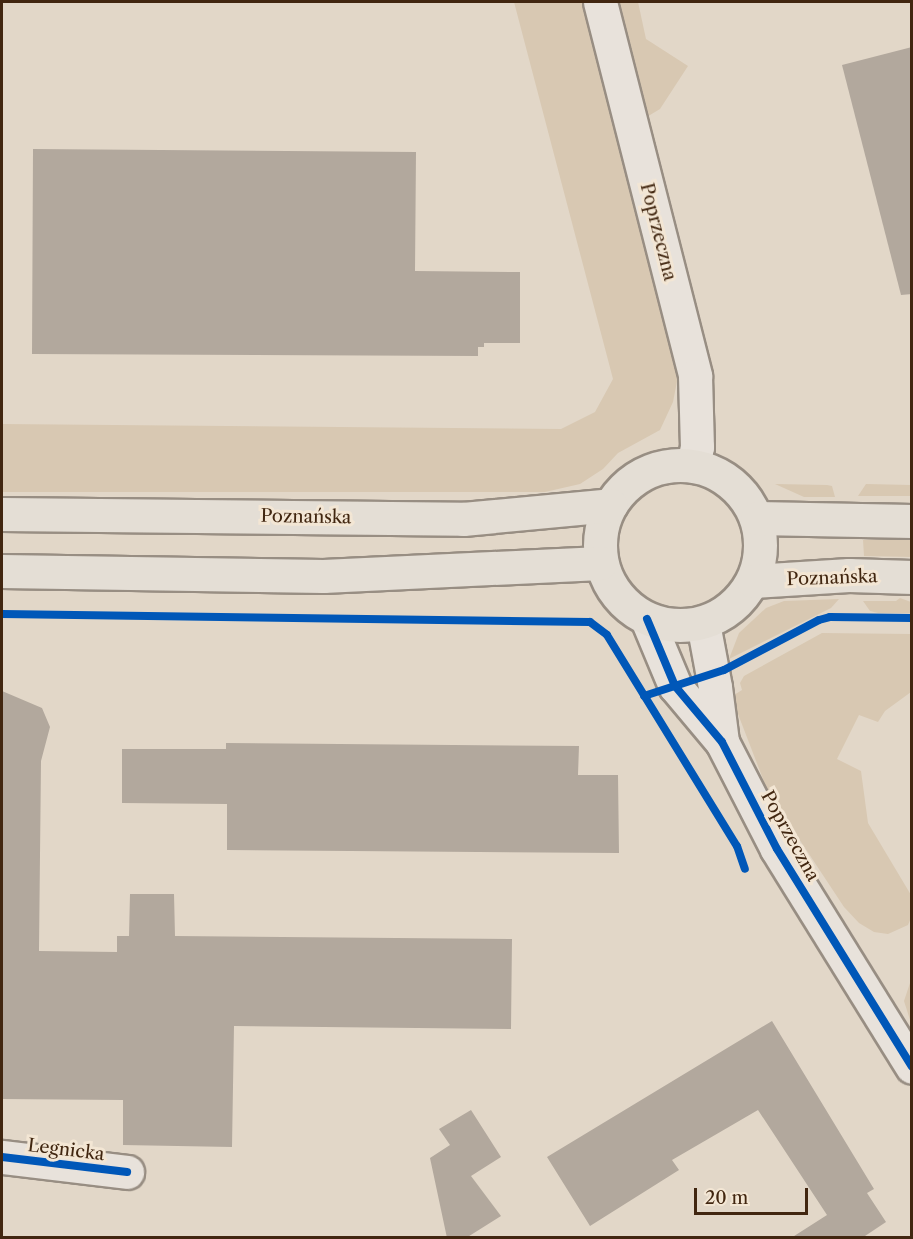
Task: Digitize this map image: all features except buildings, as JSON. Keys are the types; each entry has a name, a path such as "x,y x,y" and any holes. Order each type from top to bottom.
{"main road":[{"path":"668,465 693,465 720,474 742,493 757,518 761,550 753,581 732,607 703,623 675,626 647,619 626,606 610,586 601,563 600,533 610,505 625,486 645,472 668,465"},
{"name":"Poznańska","path":"2,514 463,519 610,505"},
{"path":"757,518 912,521"},
{"path":"2,571 323,576 601,563"},
{"name":"Poznańska","path":"753,581 849,575 912,577"}],"street":[{"name":"Poprzeczna","path":"600,2 695,376 697,447 693,465"},
{"name":"Poprzeczna","path":"647,619 675,686 722,742 777,849 912,1066"},
{"name":"Poprzeczna","path":"703,623 722,742"},
{"name":"Legnicka","path":"2,1157 127,1172"}],"shaded area":[{"path":"514,2 589,2 679,371 673,402 660,430 618,453 603,469 580,484 545,492 2,492 2,424 561,429 595,412 613,379"},
{"path":"613,2 638,2 646,39 688,66 660,109 640,121"},
{"path":"775,484 832,486 835,497 804,497"},
{"path":"866,484 911,485 911,496 858,496"},
{"path":"911,538 911,557 864,556 863,540"},
{"path":"900,598 911,602 911,613 870,611 863,601 896,601"},
{"path":"839,599 831,608 729,659 739,633 766,608 784,601"},
{"path":"822,633 911,634 911,692 885,711 878,722 859,715 837,759 861,771 868,823 911,895 911,918 908,925 888,934 874,932 859,923 844,907 768,792 733,701 734,695 742,690 740,683 744,676"},
{"path":"911,980 911,1023 904,1001"}],"cycle path":[{"path":"2,614 590,622 607,635 737,846 745,869"},
{"path":"644,696 724,670 819,620 830,617 912,618"},
{"path":"647,619 675,686 722,742 777,849 912,1067"},
{"path":"2,1157 127,1172"}]}
